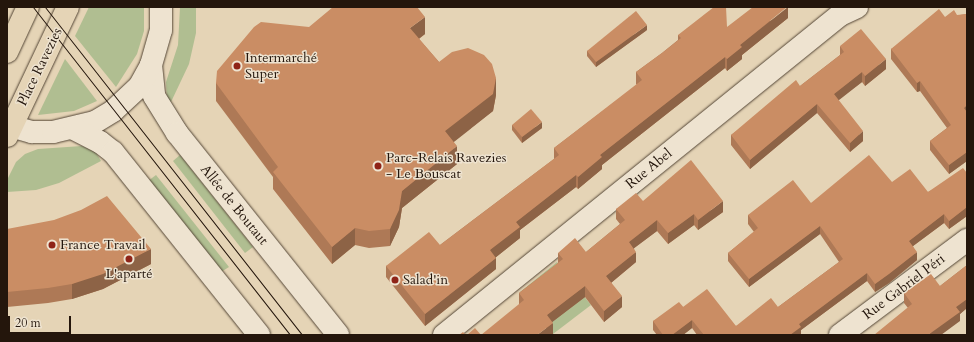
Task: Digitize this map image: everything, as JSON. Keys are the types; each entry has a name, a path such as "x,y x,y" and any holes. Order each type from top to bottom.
{"main road":[{"path":"7,52 28,7"},
{"name":"Place Ravezies","path":"68,7 8,129 53,132 74,129 95,122 121,105 139,87 151,65 161,30 161,7"},
{"name":"Rue Abel","path":"444,335 834,20 857,7"},
{"name":"Allée de Boutaut","path":"151,65 154,96 177,133 338,335"},
{"path":"74,129 100,142 112,152 259,335"},
{"name":"Rue Gabriel Péri","path":"840,335 967,240"}],"green space":[{"path":"89,7 144,7 144,31 137,54 116,87 75,36"},
{"path":"180,7 196,7 196,33 189,64 171,102 167,101 166,82 178,45"},
{"path":"65,59 97,101 74,111 38,115"},
{"path":"82,146 95,151 101,161 59,183 36,190 7,192 7,180 16,162 25,154 38,149"},
{"path":"180,155 253,247 245,253 173,161"},
{"path":"156,175 229,267 221,272 148,181"},
{"path":"557,262 591,305 553,334 520,292"}],"building":[{"path":"333,7 417,7 425,17 410,28 439,62 452,52 468,48 484,55 492,64 496,78 493,94 445,131 457,146 402,191 399,210 390,229 369,231 355,228 332,247 273,172 278,167 216,83 217,71 254,27 261,22 309,27"},
{"path":"714,7 726,7 727,27 753,7 787,7 740,45 742,47 727,59 725,57 600,155 602,157 578,177 576,175 516,222 520,227 490,250 496,258 425,314 386,266 429,232 440,245 559,155 554,148 642,80 636,72 681,38 678,35"},
{"path":"939,9 945,17 954,10 957,15 967,14 967,105 964,108 967,112 967,152 949,165 930,141 951,125 920,81 917,83 891,49"},
{"path":"636,11 647,25 596,62 587,51"},
{"path":"861,29 886,59 865,76 862,72 834,94 863,131 850,143 817,104 750,160 731,135 796,80 800,86 844,52 840,46"},
{"path":"531,109 542,122 522,137 512,125"},
{"path":"869,155 892,182 910,169 928,192 963,168 967,173 967,207 949,221 944,214 909,241 917,252 889,274 875,284 867,273 799,324 801,327 790,335 704,335 692,320 672,335 663,335 653,321 679,302 683,307 707,289 736,326 771,298 778,307 843,259 820,226 749,279 728,253 758,228 748,215 793,180 811,203"},
{"path":"691,160 723,201 698,220 694,214 668,233 657,220 629,242 636,252 606,276 622,296 604,311 585,286 547,315 553,323 537,335 481,335 524,300 519,293 563,259 558,253 575,238 586,252 625,220 616,209 636,193 643,201"},
{"path":"107,196 151,249 103,274 72,284 7,292 7,229 54,220 81,210"},
{"path":"967,265 967,299 956,307 960,312 928,335 874,335 912,304 904,293 931,274 940,286"},
{"path":"475,328 481,335 467,335"},
{"path":"463,332 466,335 459,335"}],"tram line":[{"path":"33,7 290,335"},
{"path":"45,7 302,335"}],"place":[{"name":"Intermarché Super","path":"237,66"},
{"name":"Parc-Relais Ravezies - Le Bouscat","path":"378,166"},
{"name":"France Travail","path":"52,245"},
{"name":"L'aparté","path":"129,259"},
{"name":"Salad'in","path":"395,280"}]}
